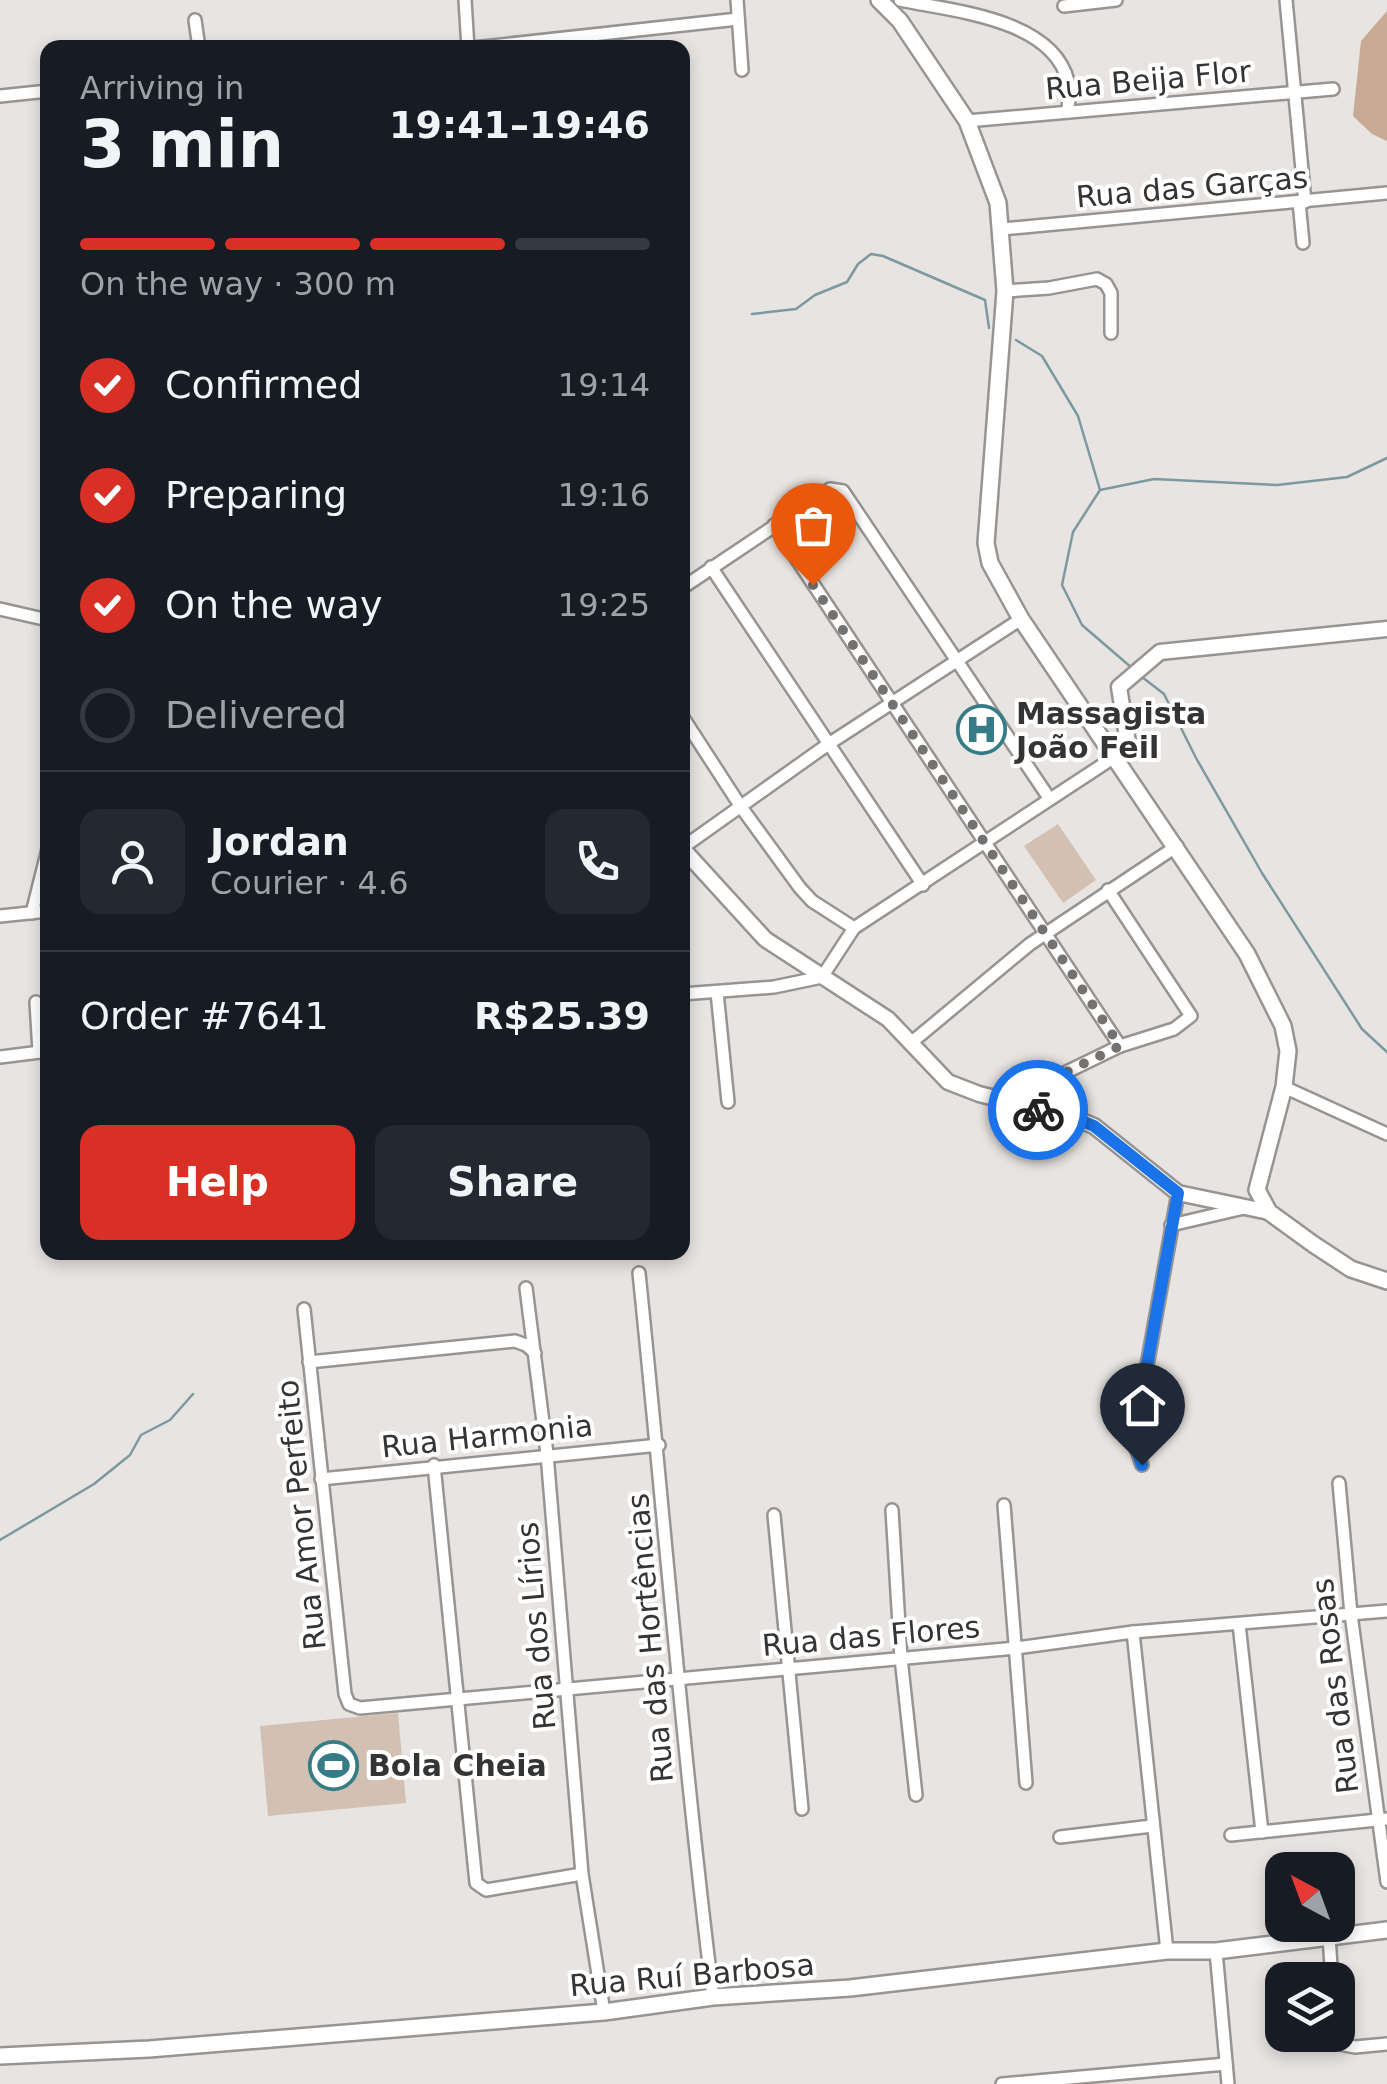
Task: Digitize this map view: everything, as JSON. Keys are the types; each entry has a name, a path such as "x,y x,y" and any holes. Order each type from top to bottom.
{"main road":[{"path":"879,0 900,21 967,121 994,190 1002,229 1005,291 986,543 990,562 1020,619 1247,954 1284,1026 1288,1051 1284,1087 1257,1190 1269,1212 1352,1269 1387,1280"},
{"name":"Rua Ruí Barbosa","path":"1355,1934 1387,1930"},
{"name":"Rua Ruí Barbosa","path":"0,2056 148,2049 604,2012 1166,1951 1286,1942"}],"street":[{"path":"464,0 470,40"},
{"path":"736,0 742,70"},
{"path":"900,0 943,6 1022,28 1063,68 1070,84 1068,112"},
{"path":"1064,6 1116,0"},
{"path":"1286,0 1304,244"},
{"path":"545,40 738,19"},
{"path":"196,20 198,40"},
{"name":"Rua Beija Flor","path":"967,121 1333,89"},
{"path":"0,96 40,92"},
{"name":"Rua das Garças","path":"1002,229 1387,194"},
{"path":"1005,291 1096,279 1106,284 1111,293 1111,333"},
{"path":"690,582 830,490 843,491 1049,798"},
{"path":"774,525 1120,1046"},
{"path":"711,567 923,885"},
{"path":"0,609 40,618"},
{"path":"690,843 827,745 1020,619"},
{"path":"690,994 774,987 822,977 854,928 1116,756 1128,744 1118,687 1160,652 1387,629"},
{"path":"690,728 741,807 812,901 854,928"},
{"path":"912,1042 1046,933 1177,846"},
{"path":"690,856 765,939 888,1019 948,1082 1094,1126 1178,1193 1269,1212"},
{"path":"32,913 40,881"},
{"path":"1028,1108 1042,1084 1120,1046 1174,1029 1191,1016 1108,890"},
{"path":"0,916 40,912"},
{"path":"716,992 728,1102"},
{"path":"36,1002 40,1031"},
{"path":"0,1056 40,1052"},
{"path":"1284,1087 1387,1134"},
{"path":"1142,1465 1136,1448 1136,1427 1178,1193"},
{"path":"1171,1226 1249,1206"},
{"name":"Rua das Hortências","path":"639,1273 713,1998"},
{"name":"Rua dos Lírios","path":"526,1288 546,1454 582,1874 604,2012"},
{"name":"Rua Amor Perfeito","path":"304,1309 345,1694 349,1704 360,1708"},
{"path":"309,1362 515,1341 526,1344 535,1354"},
{"name":"Rua Harmonia","path":"320,1479 658,1446"},
{"path":"434,1465 476,1883 486,1890 582,1874"},
{"name":"Rua das Rosas","path":"1339,1483 1351,1614 1382,1819 1387,1882"},
{"path":"1004,1505 1026,1783"},
{"path":"892,1510 901,1658 916,1795"},
{"path":"774,1515 802,1808"},
{"name":"Rua das Flores","path":"360,1708 1387,1611"},
{"path":"1239,1624 1262,1832"},
{"path":"1133,1632 1166,1951"},
{"path":"1231,1835 1382,1819"},
{"path":"1060,1837 1152,1826"},
{"path":"1216,1950 1228,2084"},
{"path":"1355,2048 1387,2044"},
{"path":"1002,2084 1226,2064"}],"shaded area":[{"path":"1387,11 1387,141 1372,134 1353,116 1361,41"},
{"path":"1058,824 1096,880 1063,903 1024,846"},
{"name":"Bola Cheia","path":"398,1713 406,1803 268,1816 260,1726"}],"waterway":[{"path":"752,314 796,309 815,295 847,282 858,264 871,254 985,300 989,328"},
{"path":"1016,340 1042,356 1078,416 1100,490"},
{"path":"1132,668 1082,625 1062,585 1073,532 1100,490 1154,479 1277,485 1347,477 1387,458"},
{"path":"1142,677 1164,694 1262,873 1362,1029 1387,1052"},
{"path":"0,1540 94,1484 130,1455 141,1435 170,1420 193,1394"}],"way so far":[{"path":"813,585 1120,1046 1042,1084 1028,1108 1038,1110"}],"place":[{"name":"Massagista João Feil","path":"981,730"},
{"name":"Bola Cheia","path":"333,1765"}],"route":[{"path":"1038,1110 1094,1126 1178,1193 1136,1427 1136,1448 1142,1465"}]}
